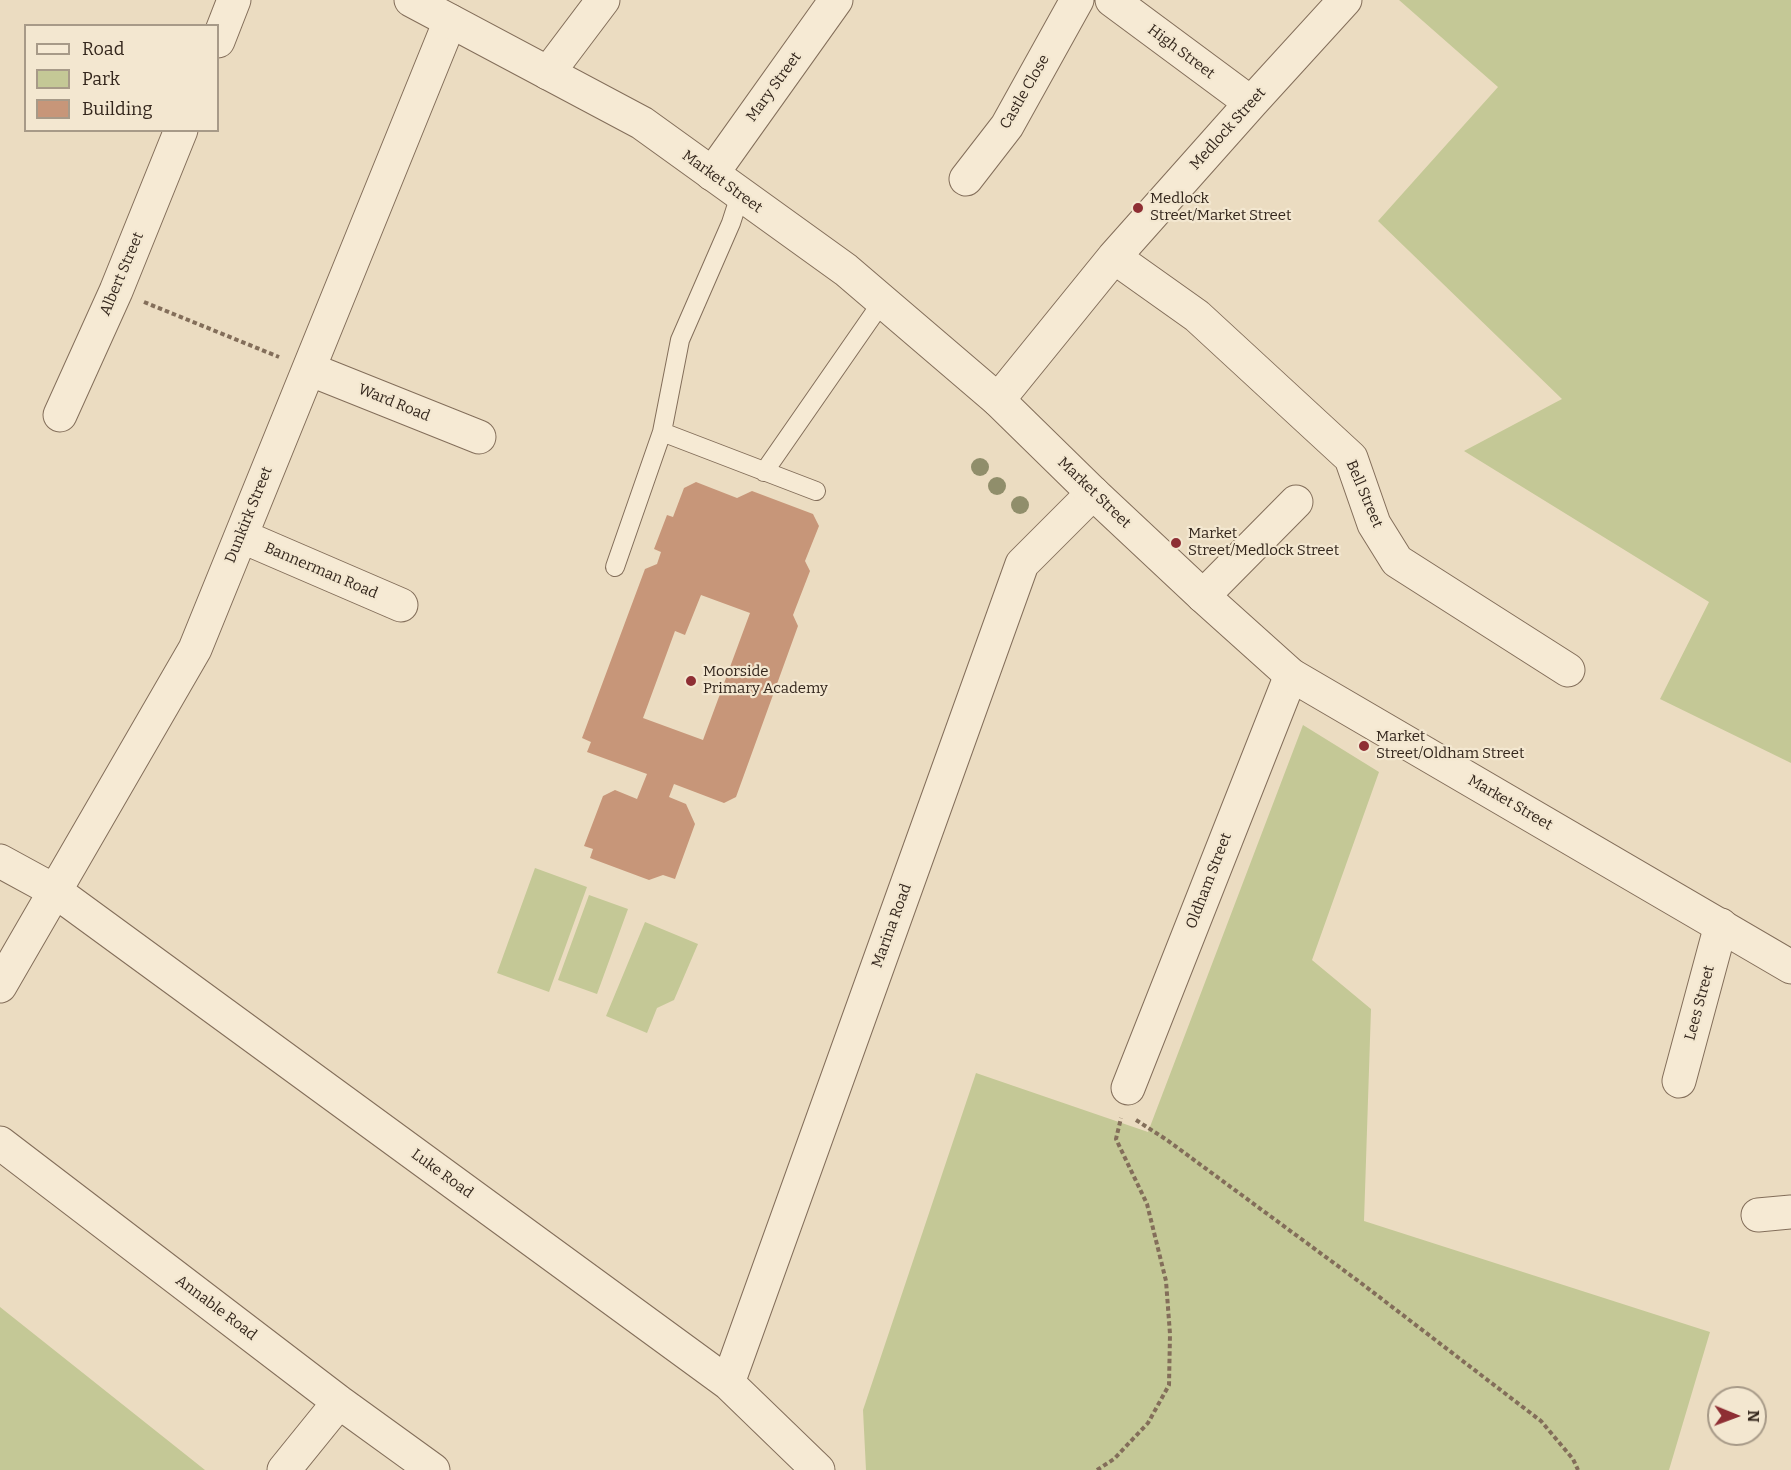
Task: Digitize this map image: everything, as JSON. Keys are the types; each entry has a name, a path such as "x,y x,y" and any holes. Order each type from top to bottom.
{"street":[{"path":"219,38 234,0"},
{"name":"Market Street","path":"411,0 642,123 846,270 998,400 1093,493 1291,675 1791,967"},
{"path":"548,73 603,0"},
{"name":"Mary Street","path":"712,174 836,0"},
{"name":"Castle Close","path":"966,180 1007,126 1077,0"},
{"name":"High Street","path":"1112,0 1251,103"},
{"name":"Medlock Street","path":"998,400 1114,257 1346,0"},
{"name":"Dunkirk Street","path":"0,986 195,649 450,21"},
{"name":"Albert Street","path":"60,415 116,291 180,132"},
{"name":"Bell Street","path":"1114,257 1197,316 1351,458 1374,524 1397,561 1568,670"},
{"name":"Ward Road","path":"309,369 479,436"},
{"name":"Marina Road","path":"728,1383 1022,564 1093,493"},
{"path":"1203,596 1296,502"},
{"name":"Bannerman Road","path":"241,536 401,605"},
{"name":"Oldham Street","path":"1125,1100 1291,675"},
{"name":"Luke Road","path":"0,861 55,891 728,1383 819,1470"},
{"name":"Lees Street","path":"1679,1081 1721,925"},
{"name":"Annable Road","path":"0,1143 339,1402 434,1470"},
{"path":"1758,1215 1791,1212"},
{"path":"284,1470 339,1402"}],"lane":[{"path":"615,567 662,432 680,340 732,223 740,195"},
{"path":"764,472 882,302"},
{"path":"662,432 816,491"}],"path":[{"path":"116,291 309,369"},
{"path":"1096,1470 1114,1459 1148,1424 1169,1385 1170,1334 1166,1281 1147,1204 1116,1139 1125,1100"},
{"path":"1125,1100 1167,1140 1361,1283 1541,1421 1573,1460 1578,1470"}],"green space":[{"path":"1399,0 1791,0 1791,763 1660,699 1709,602 1464,451 1562,399 1378,221 1498,87"},
{"path":"1303,725 1379,772 1312,960 1371,1009 1364,1221 1710,1332 1669,1470 866,1470 863,1410 976,1073 1148,1132"},
{"path":"535,868 587,887 549,992 497,973"},
{"path":"589,895 628,909 597,994 558,980"},
{"path":"645,922 698,944 674,1000 657,1008 647,1033 606,1016"},
{"path":"0,1307 205,1470 0,1470"}],"building":[{"path":"696,482 737,498 752,491 813,514 819,526 805,561 810,571 793,615 798,626 736,797 724,803 674,784 669,797 686,804 695,824 675,879 663,875 649,880 590,858 593,849 584,846 603,796 615,790 637,799 647,774 587,752 591,742 582,738 645,569 657,564 661,552 654,549 667,515 673,517 684,488","holes":["701,595 750,613 703,740 643,718 675,631 685,635"]}],"place":[{"name":"Medlock Street/Market Street","path":"1138,208"},
{"name":"Market Street/Medlock Street","path":"1176,543"},
{"name":"Moorside Primary Academy","path":"691,681"},
{"name":"Market Street/Oldham Street","path":"1364,746"}]}
